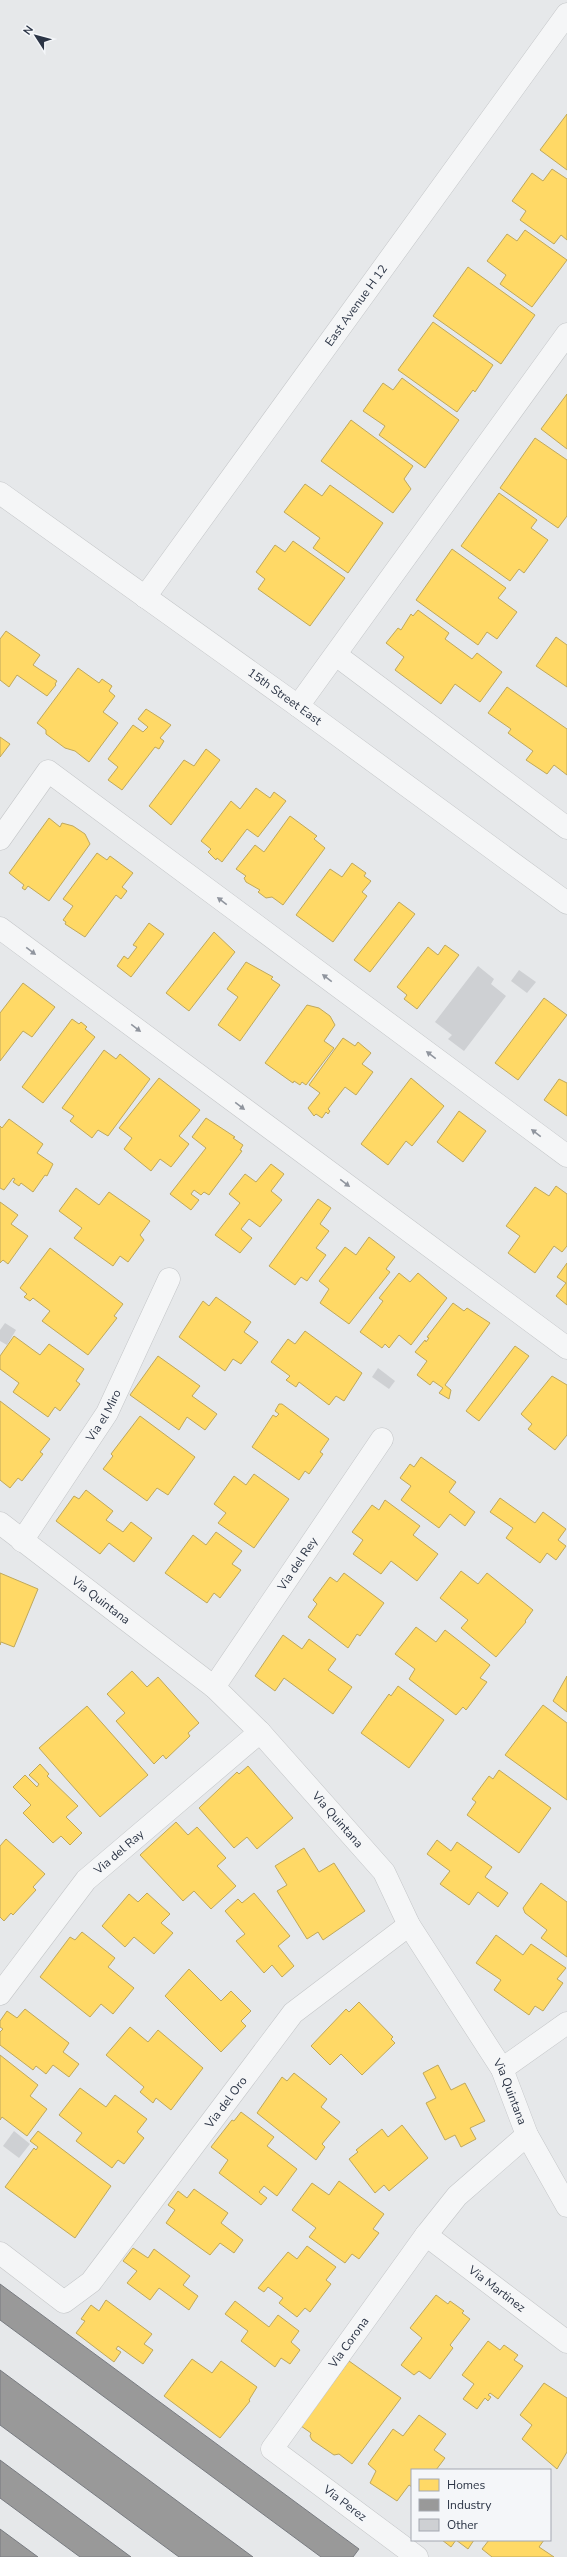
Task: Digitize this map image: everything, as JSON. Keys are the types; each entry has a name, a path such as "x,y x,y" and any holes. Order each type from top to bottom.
{"street":[{"name":"East Avenue H 12","path":"145,597 567,14"},
{"path":"298,706 567,334"},
{"name":"15th Street East","path":"0,493 298,706 567,903"},
{"path":"336,655 567,828"},
{"path":"0,839 48,771 567,1156"},
{"path":"0,928 567,1348"},
{"name":"Via el Miro","path":"22,1541 107,1413 169,1280"},
{"name":"Via del Rey","path":"214,1687 382,1440"},
{"name":"Via Quintana","path":"0,1523 214,1687 260,1732 384,1872 410,1925 502,2069 527,2135 567,2206"},
{"name":"Via del Ray","path":"0,1994 86,1880 260,1732"},
{"name":"Via del Oro","path":"0,2253 64,2302 91,2282 293,2013 410,1925"},
{"path":"502,2069 567,2023"},
{"name":"Via Corona","path":"272,2449 426,2235 457,2196 527,2135"},
{"name":"Via Martinez","path":"426,2235 567,2342"},
{"name":"Via Perez","path":"272,2449 418,2557"}],"building: Homes":[{"path":"567,114 567,170 540,150"},
{"path":"552,169 567,179 567,240 561,235 554,244 520,220 526,211 512,201 532,173 543,181"},
{"path":"525,230 567,260 532,307 500,284 506,275 487,261 507,234 517,241"},
{"path":"468,267 535,315 501,364 433,316"},
{"path":"433,322 493,365 475,392 473,390 457,412 398,370"},
{"path":"402,378 459,420 425,468 379,435 385,426 363,411 383,383 393,390"},
{"path":"567,394 567,449 541,429"},
{"path":"351,420 413,466 404,479 411,489 393,513 321,461"},
{"path":"535,438 567,460 567,516 558,528 500,488"},
{"path":"305,484 322,496 330,485 383,523 348,573 313,548 320,538 284,512"},
{"path":"499,493 537,520 531,528 548,540 524,573 519,569 510,581 461,546"},
{"path":"293,541 345,578 310,626 258,589 265,579 256,572 275,545 285,552"},
{"path":"452,549 506,588 498,598 517,612 497,639 487,632 478,645 416,600"},
{"path":"418,610 449,633 445,639 472,659 477,653 502,672 480,702 455,684 441,704 395,670 404,657 386,643 398,628 401,630 411,614 413,616"},
{"path":"6,631 40,655 33,665 57,681 55,684 56,685 47,696 17,675 9,687 0,680 0,639"},
{"path":"556,637 567,645 567,687 536,666"},
{"path":"78,668 99,683 102,679 112,686 109,691 115,696 103,712 118,723 89,762 75,751 65,748 46,734 46,730 37,723"},
{"path":"507,687 567,729 567,775 554,765 547,774 526,760 533,751 508,733 511,729 488,713"},
{"path":"146,709 171,725 160,738 164,741 159,749 155,747 122,790 108,780 118,767 108,759 133,725 143,732 148,727 138,719"},
{"path":"0,737 10,744 0,757"},
{"path":"206,749 220,760 171,825 149,806 184,760 194,766"},
{"path":"256,788 270,798 274,792 286,801 258,837 247,829 222,862 217,858 216,860 208,852 211,849 201,841 231,801 240,809"},
{"path":"290,816 317,836 314,839 325,848 283,905 272,897 266,898 258,892 260,890 246,882 244,878 246,876 236,869 255,845 264,852"},
{"path":"49,818 60,827 62,823 73,826 85,834 90,844 49,901 28,886 25,890 22,888 24,885 9,873"},
{"path":"97,853 107,860 110,856 133,873 122,887 127,891 121,899 116,895 85,937 65,924 66,922 63,920 73,906 63,899"},
{"path":"352,863 366,873 364,876 371,881 362,892 367,896 333,942 296,915 330,869 342,877"},
{"path":"399,902 415,914 370,972 354,960"},
{"path":"149,923 164,934 131,977 117,966 124,956 128,959 137,947 133,945"},
{"path":"214,932 235,952 189,1011 166,993"},
{"path":"445,945 459,955 417,1009 404,999 407,995 397,987 428,947 438,955"},
{"path":"246,962 273,977 271,979 280,985 240,1041 218,1025 238,997 227,989"},
{"path":"23,983 55,1007 32,1037 23,1031 0,1061 0,1013"},
{"path":"544,998 567,1015 518,1080 495,1063"},
{"path":"307,1005 319,1008 330,1016 335,1025 324,1041 334,1048 306,1085 302,1082 300,1085 294,1081 293,1083 265,1063"},
{"path":"72,1019 79,1024 81,1022 87,1027 85,1029 95,1037 43,1103 22,1087"},
{"path":"343,1038 355,1046 358,1042 371,1053 362,1064 373,1072 356,1095 345,1087 328,1109 330,1111 328,1114 326,1112 322,1118 316,1114 314,1116 308,1108 320,1093 309,1085"},
{"path":"104,1050 116,1059 120,1054 150,1079 108,1136 98,1130 92,1138 70,1121 74,1116 62,1108"},
{"path":"159,1078 200,1110 179,1136 189,1144 171,1167 160,1159 151,1171 124,1149 132,1138 119,1128"},
{"path":"411,1078 444,1106 412,1146 406,1141 388,1165 361,1144"},
{"path":"559,1079 567,1083 567,1116 544,1100"},
{"path":"459,1111 486,1131 463,1162 437,1142"},
{"path":"206,1118 235,1137 233,1138 243,1145 240,1150 242,1151 209,1195 204,1192 201,1195 194,1190 191,1194 199,1200 191,1210 170,1194 206,1148 192,1137"},
{"path":"9,1119 43,1144 37,1153 53,1164 47,1176 45,1175 33,1192 21,1183 19,1186 13,1182 15,1179 13,1178 4,1190 0,1188 0,1126 2,1128"},
{"path":"271,1164 284,1174 271,1191 282,1200 260,1227 249,1219 241,1229 252,1238 240,1253 215,1235 240,1203 229,1194 245,1174 256,1182"},
{"path":"556,1186 567,1194 567,1246 562,1252 554,1246 535,1273 508,1253 520,1236 506,1226 535,1187 549,1196"},
{"path":"76,1188 99,1205 109,1192 150,1221 140,1235 144,1240 128,1262 120,1256 113,1266 74,1238 82,1228 59,1211"},
{"path":"318,1199 331,1208 320,1224 329,1231 316,1248 326,1255 307,1281 301,1277 295,1285 269,1266"},
{"path":"0,1202 18,1215 11,1224 28,1236 8,1264 3,1260 0,1263"},
{"path":"369,1237 395,1257 386,1269 390,1272 349,1324 320,1303 329,1289 319,1281 345,1247 356,1255"},
{"path":"50,1248 123,1304 114,1316 117,1318 88,1355 42,1321 50,1311 33,1298 30,1301 24,1297 27,1294 20,1288"},
{"path":"567,1263 567,1305 556,1296 566,1283 557,1277"},
{"path":"399,1273 410,1282 418,1273 447,1298 411,1345 399,1335 389,1348 385,1344 382,1348 360,1332 383,1301 379,1298"},
{"path":"216,1297 251,1322 244,1332 258,1342 241,1364 233,1359 225,1371 179,1337 203,1301 209,1306"},
{"path":"453,1303 464,1311 467,1308 490,1323 445,1385 451,1390 449,1399 439,1393 443,1388 433,1381 430,1385 417,1375 427,1361 415,1352 425,1340 426,1342 429,1338 427,1337"},
{"path":"305,1331 362,1373 344,1401 336,1396 329,1405 299,1382 296,1387 286,1380 290,1376 271,1362 288,1339 295,1344"},
{"path":"14,1336 40,1355 49,1344 84,1369 76,1381 80,1384 60,1411 55,1407 48,1417 13,1392 19,1383 0,1369 0,1356"},
{"path":"515,1346 529,1356 479,1421 466,1411"},
{"path":"158,1356 200,1386 192,1396 217,1414 205,1430 187,1417 179,1430 130,1395"},
{"path":"552,1376 567,1385 567,1435 555,1450 528,1429 532,1424 521,1414"},
{"path":"0,1401 50,1439 40,1452 43,1454 22,1481 18,1478 10,1488 0,1480"},
{"path":"279,1404 282,1404 329,1439 320,1452 323,1454 309,1474 305,1471 299,1480 252,1447 273,1415 276,1417 279,1414 275,1411"},
{"path":"140,1416 195,1457 168,1495 157,1488 147,1501 103,1469 113,1456 111,1454"},
{"path":"421,1457 456,1482 449,1492 475,1512 465,1526 450,1514 439,1528 401,1500 411,1486 400,1478 410,1464 414,1467"},
{"path":"254,1474 289,1499 254,1548 218,1523 226,1513 214,1504 234,1476 246,1485"},
{"path":"86,1490 113,1511 106,1520 123,1532 131,1522 152,1538 134,1562 109,1543 100,1554 56,1521 74,1496 79,1499"},
{"path":"500,1498 535,1523 543,1512 566,1529 558,1540 566,1546 556,1560 547,1553 540,1563 506,1538 513,1528 490,1512"},
{"path":"385,1500 420,1526 413,1535 438,1554 417,1581 391,1561 381,1574 353,1554 363,1540 352,1532 372,1505 379,1510"},
{"path":"216,1532 242,1551 232,1564 241,1570 220,1598 214,1593 207,1603 165,1573 193,1535 206,1545"},
{"path":"461,1571 478,1584 487,1573 533,1610 525,1621 526,1622 496,1657 461,1628 468,1620 440,1598"},
{"path":"0,1573 38,1589 14,1647 1,1642 0,1645"},
{"path":"344,1573 384,1603 360,1636 357,1634 348,1648 308,1617 317,1604 313,1600 330,1577 337,1582"},
{"path":"416,1627 436,1642 445,1630 490,1665 480,1678 487,1682 466,1710 463,1707 456,1715 409,1679 415,1669 395,1654"},
{"path":"283,1635 302,1649 309,1639 336,1659 328,1670 352,1687 333,1714 284,1678 275,1691 255,1676"},
{"path":"132,1671 147,1687 158,1677 199,1723 188,1733 190,1736 166,1759 163,1755 154,1764 116,1721 125,1713 107,1694"},
{"path":"567,1676 567,1712 553,1701"},
{"path":"398,1686 444,1720 409,1768 361,1733 389,1694 391,1696"},
{"path":"543,1705 567,1723 567,1800 505,1755"},
{"path":"87,1706 148,1775 100,1817 39,1748"},
{"path":"40,1764 49,1774 47,1776 78,1806 66,1817 82,1833 70,1845 61,1836 53,1843 23,1813 31,1805 13,1787 25,1775 37,1787 39,1784 29,1775"},
{"path":"248,1766 293,1818 257,1849 247,1837 234,1848 199,1808 237,1772 239,1774"},
{"path":"499,1770 551,1808 519,1853 467,1815 476,1802 472,1799 489,1776 493,1779"},
{"path":"176,1822 188,1835 197,1827 226,1858 217,1866 236,1886 211,1909 194,1891 183,1901 140,1855"},
{"path":"6,1839 45,1874 33,1887 36,1890 13,1915 11,1913 4,1921 0,1917 0,1846"},
{"path":"437,1840 451,1851 457,1842 492,1867 485,1877 508,1893 498,1907 478,1892 469,1905 440,1884 450,1871 427,1854"},
{"path":"304,1848 319,1872 334,1863 365,1911 323,1940 318,1932 307,1939 277,1891 287,1885 275,1866"},
{"path":"541,1883 567,1902 567,1957 541,1938 547,1930 525,1913 523,1908"},
{"path":"147,1893 170,1914 161,1923 173,1933 154,1954 134,1937 125,1947 102,1926 129,1894 138,1902"},
{"path":"254,1893 290,1936 278,1946 294,1966 282,1977 272,1965 264,1973 236,1941 245,1934 225,1911 238,1899 242,1903"},
{"path":"82,1932 115,1958 108,1967 134,1988 113,2014 101,2004 90,2017 40,1977 70,1937 75,1940"},
{"path":"496,1935 523,1955 531,1944 566,1968 557,1979 563,1983 543,2011 535,2006 529,2015 494,1990 501,1980 476,1963"},
{"path":"189,1969 221,2001 231,1991 251,2011 241,2021 246,2026 221,2052 165,1996"},
{"path":"359,2002 393,2037 391,2039 395,2043 362,2075 341,2054 330,2065 311,2046 346,2009 349,2012"},
{"path":"25,2009 69,2043 63,2052 79,2064 69,2077 53,2065 46,2074 36,2066 33,2070 0,2045 0,2032 3,2029 0,2027 0,2021 7,2011 17,2018"},
{"path":"130,2027 148,2042 158,2030 203,2068 171,2110 156,2098 153,2103 140,2092 144,2087 106,2055"},
{"path":"0,2055 38,2085 30,2096 47,2109 27,2136 2,2117 0,2120"},
{"path":"438,2065 451,2090 465,2083 485,2121 470,2128 476,2139 461,2147 455,2135 445,2140 426,2103 436,2098 423,2073"},
{"path":"294,2073 327,2099 321,2107 340,2122 322,2144 325,2147 316,2160 257,2113 282,2077 287,2081"},
{"path":"80,2088 106,2107 115,2095 147,2119 137,2132 144,2138 124,2164 118,2160 112,2168 76,2141 82,2133 59,2115"},
{"path":"241,2112 274,2137 267,2146 297,2169 277,2196 264,2186 259,2192 267,2198 261,2205 219,2173 228,2160 211,2147 232,2120 234,2121"},
{"path":"402,2125 428,2158 389,2191 384,2185 375,2193 349,2159 358,2152 356,2150 382,2129 388,2137"},
{"path":"38,2131 111,2186 75,2238 5,2187 34,2148 36,2150 38,2147 30,2141"},
{"path":"339,2181 384,2214 373,2229 379,2233 359,2259 352,2254 345,2263 309,2237 316,2228 292,2210 312,2183 329,2195"},
{"path":"194,2189 228,2213 221,2223 243,2240 234,2253 220,2243 210,2255 166,2223 175,2210 168,2205 178,2191 187,2198"},
{"path":"307,2246 336,2267 326,2280 331,2284 310,2312 305,2308 297,2317 279,2303 283,2298 268,2287 264,2292 258,2288 288,2252 297,2259"},
{"path":"133,2248 148,2258 154,2249 190,2276 183,2285 198,2296 189,2310 159,2288 150,2300 127,2283 137,2271 123,2261"},
{"path":"436,2295 448,2304 450,2301 464,2311 462,2313 470,2319 450,2345 453,2348 430,2379 419,2371 414,2375 401,2365 422,2338 410,2328"},
{"path":"106,2300 152,2334 144,2344 153,2350 143,2364 118,2346 116,2349 121,2352 114,2362 76,2333 85,2321 81,2319 91,2305 99,2311"},
{"path":"235,2301 269,2327 278,2315 299,2331 291,2342 300,2350 290,2364 281,2358 275,2367 241,2341 248,2331 225,2314"},
{"path":"488,2341 500,2350 504,2345 518,2355 514,2360 523,2366 498,2399 490,2393 488,2395 491,2397 488,2401 485,2398 477,2409 463,2399 474,2384 462,2375"},
{"path":"192,2359 212,2373 221,2361 257,2387 249,2400 250,2401 220,2438 164,2396"},
{"path":"349,2361 401,2398 352,2464 339,2454 334,2455 312,2440 310,2436 311,2433 301,2426"},
{"path":"544,2383 567,2398 567,2452 557,2469 522,2439 532,2425 520,2415"},
{"path":"419,2415 446,2434 434,2450 445,2458 437,2469 411,2469 411,2486 409,2485 397,2501 370,2483 376,2471 368,2464 393,2429 403,2436"},
{"path":"443,2541 455,2541 451,2547"},
{"path":"457,2541 473,2541 468,2549"},
{"path":"488,2541 543,2541 539,2547 554,2557 492,2557 482,2549"}],"building: Industry":[{"path":"0,2284 359,2549 353,2557 321,2557 0,2320"},
{"path":"0,2370 253,2557 179,2557 0,2425"},
{"path":"0,2460 131,2557 80,2557 0,2498"},
{"path":"0,2529 38,2557 0,2557"}],"building: Other":[{"path":"478,966 494,979 491,984 506,996 464,1051 448,1039 452,1035 435,1022"},
{"path":"519,970 536,982 527,993 511,981"},
{"path":"5,1323 16,1330 7,1345 0,1341 0,1330"},
{"path":"378,1368 395,1381 389,1389 372,1377"},
{"path":"14,2131 30,2144 19,2158 3,2146"}]}
